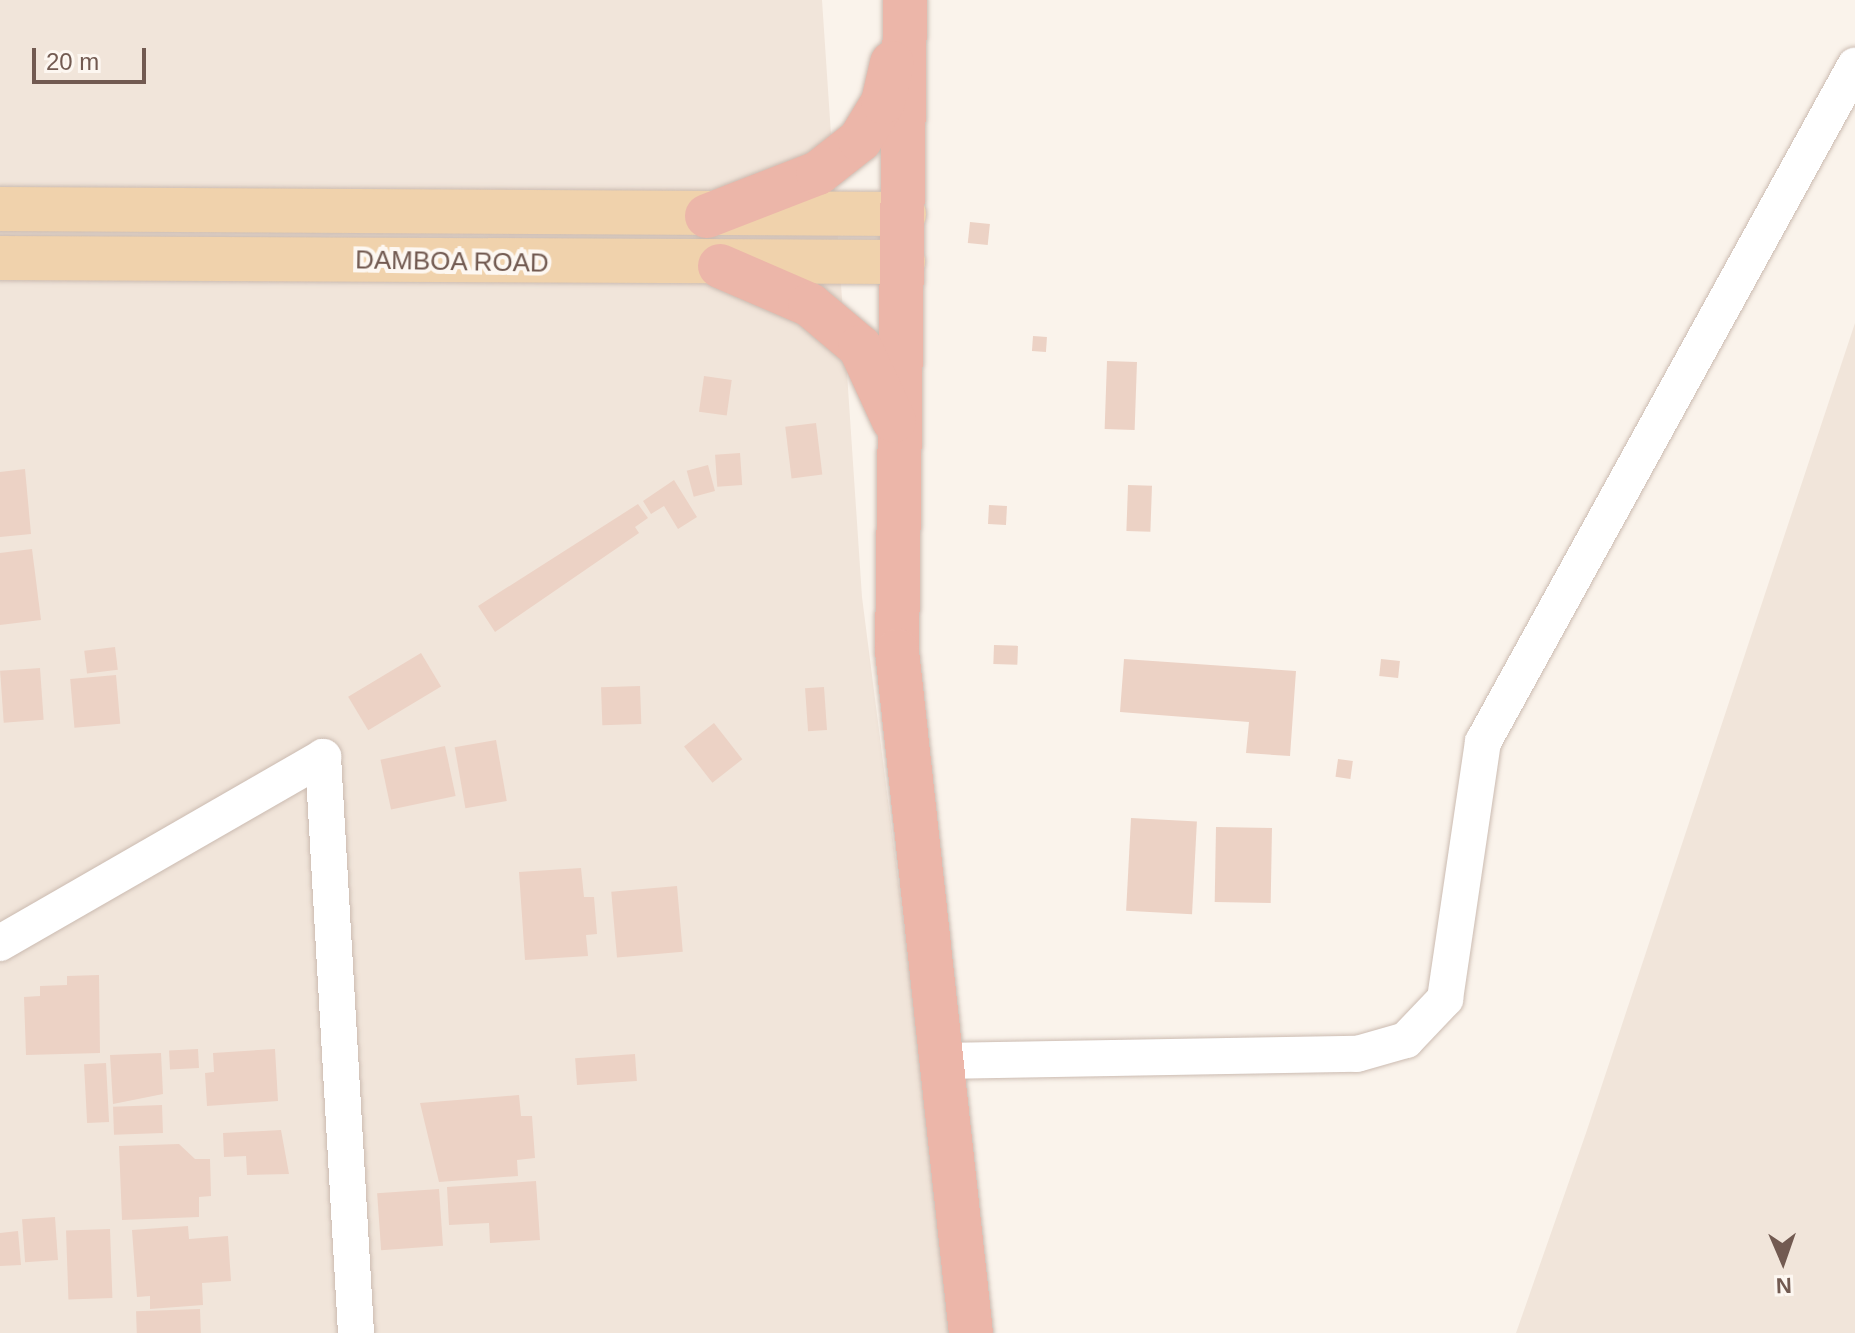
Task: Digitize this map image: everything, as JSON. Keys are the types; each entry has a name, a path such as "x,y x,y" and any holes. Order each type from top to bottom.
{"highway":[{"path":"905,1 897,651 971,1333"},
{"path":"707,216 818,173 860,140 883,102 905,1"},
{"path":"720,266 810,305 860,347 898,430"}],"main road":[{"name":"DAMBOA ROAD","path":"0,209 707,216 904,214"},
{"path":"466,262 467,214"},
{"name":"DAMBOA ROAD","path":"0,258 720,266 903,262"}],"street":[{"path":"940,1061 1357,1054 1406,1040 1445,999 1483,742 1855,66"},
{"path":"0,943 323,757 356,1333"}],"shaded area":[{"path":"0,0 822,0 862,597 956,1333 0,1333"},
{"path":"1855,323 1855,1333 1516,1333 1586,1133"}],"building":[{"path":"970,222 990,224 988,245 968,243"},
{"path":"1033,336 1047,337 1046,352 1032,351"},
{"path":"1107,361 1137,362 1135,430 1105,429"},
{"path":"704,376 732,380 727,416 699,412"},
{"path":"816,423 822,475 792,478 785,427"},
{"path":"740,453 742,485 717,487 715,455"},
{"path":"708,465 715,491 694,497 687,471"},
{"path":"25,469 31,534 0,537 0,472"},
{"path":"674,480 697,517 678,529 664,506 651,514 643,501"},
{"path":"1128,485 1152,486 1150,532 1126,531"},
{"path":"638,504 648,518 635,527 639,533 495,632 478,606"},
{"path":"989,505 1007,506 1006,525 988,524"},
{"path":"32,549 41,620 0,625 0,553"},
{"path":"994,645 1018,646 1017,665 993,664"},
{"path":"115,647 118,670 87,674 84,651"},
{"path":"421,653 441,686 368,730 348,697"},
{"path":"1124,659 1296,671 1290,756 1246,753 1249,722 1120,712"},
{"path":"1381,659 1400,661 1398,678 1379,676"},
{"path":"40,668 44,720 4,723 0,671"},
{"path":"116,675 120,724 74,728 70,679"},
{"path":"640,686 641,724 602,725 601,687"},
{"path":"824,687 827,730 808,731 805,688"},
{"path":"714,723 742,759 712,783 684,746"},
{"path":"496,740 507,801 465,808 455,747"},
{"path":"445,746 456,796 391,810 380,760"},
{"path":"1338,759 1353,761 1350,779 1335,777"},
{"path":"1131,818 1197,821 1192,914 1126,911"},
{"path":"1216,827 1272,828 1271,903 1215,902"},
{"path":"581,868 584,897 594,897 597,934 586,935 588,956 525,960 519,872"},
{"path":"677,886 683,952 617,958 611,892"},
{"path":"99,975 100,1053 26,1055 24,997 40,996 40,986 67,985 67,976"},
{"path":"198,1049 199,1068 170,1069 169,1051"},
{"path":"275,1049 278,1101 207,1106 205,1073 214,1072 213,1053"},
{"path":"161,1053 163,1094 113,1104 110,1055"},
{"path":"635,1054 637,1081 577,1085 575,1058"},
{"path":"106,1063 109,1122 87,1123 84,1064"},
{"path":"519,1095 521,1116 532,1116 535,1158 517,1160 518,1176 439,1182 420,1103"},
{"path":"162,1105 163,1133 114,1135 113,1107"},
{"path":"281,1130 289,1174 247,1175 246,1156 224,1157 223,1133"},
{"path":"179,1144 195,1159 210,1159 211,1196 199,1197 199,1217 122,1220 119,1146"},
{"path":"536,1181 540,1240 490,1243 489,1223 449,1225 447,1187"},
{"path":"439,1189 443,1246 381,1250 377,1193"},
{"path":"55,1217 58,1260 25,1262 22,1219"},
{"path":"188,1226 189,1239 228,1236 231,1281 202,1283 203,1305 150,1309 150,1296 137,1297 132,1230"},
{"path":"110,1229 112,1298 68,1299 66,1231"},
{"path":"18,1231 21,1265 0,1266 0,1233"},
{"path":"200,1309 201,1333 137,1333 136,1311"}]}
